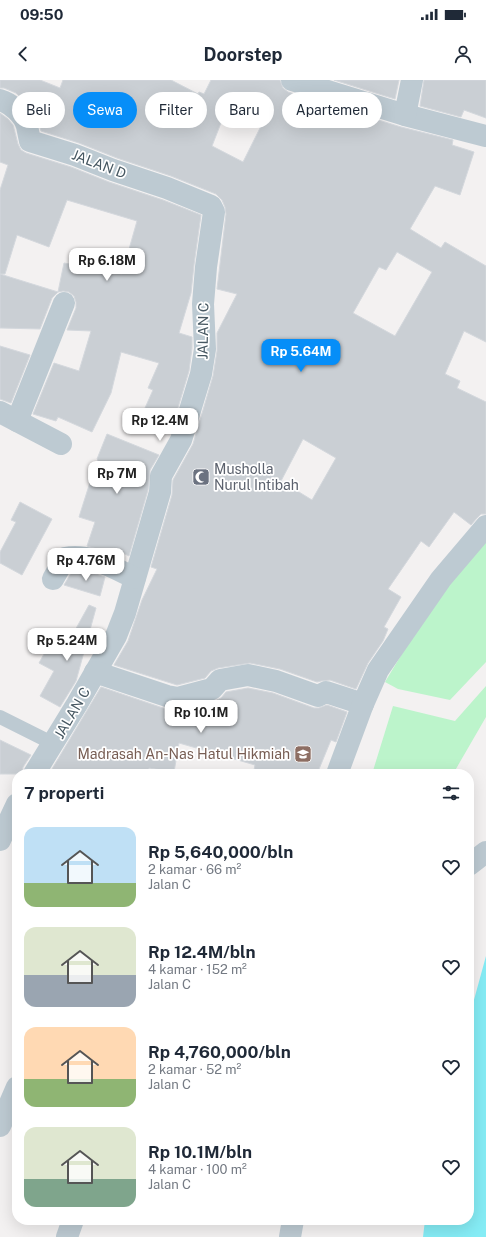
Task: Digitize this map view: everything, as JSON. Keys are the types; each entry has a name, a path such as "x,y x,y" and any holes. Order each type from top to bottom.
{"street":[{"path":"292,80 405,114 486,136"},
{"path":"405,114 412,80"},
{"name":"JALAN D","path":"0,100 11,105 23,117 27,125 30,141 75,154 114,170 167,188 211,206 214,212"},
{"name":"JALAN C","path":"37,769 54,744 116,636 125,613 160,492 161,476 181,440 201,374 205,349 203,304 206,267 214,212"},
{"path":"61,444 9,417 64,303"},
{"path":"339,769 363,704 378,670 417,611 441,579 486,526"},
{"path":"53,579 65,558 72,556 93,560 135,578"},
{"path":"95,672 167,696 178,698 212,689 220,680 248,675 276,681 318,696 326,692 363,704"},
{"path":"0,840 12,815"},
{"path":"474,861 486,852"},
{"path":"0,1126 12,1098"},
{"path":"67,1237 71,1225"},
{"path":"290,1237 292,1225"}],"lane":[{"path":"0,717 54,744"}],"green space":[{"path":"486,538 486,662 450,700 398,689 385,682 441,589"},
{"path":"486,686 486,717 456,769 374,769 393,706 455,721"}],"water":[{"path":"486,956 486,1237 423,1237 424,1225 474,1225 474,1000"}],"building":[{"path":"0,80 40,80 60,88 63,80 171,80 194,92 145,92 145,128 207,128 207,92 205,92 211,80 280,80 283,88 288,92 282,92 282,128 382,128 382,121 453,140 452,145 474,152 460,195 435,186 410,229 441,248 445,242 486,266 486,342 464,331 445,374 460,381 457,388 486,402 486,514 481,514 471,525 454,512 429,547 421,541 388,589 401,597 384,627 388,629 383,641 368,663 356,689 330,680 317,682 280,669 250,663 218,668 211,671 205,678 177,685 114,665 128,641 142,600 157,569 151,567 172,495 173,480 193,444 213,376 217,351 217,333 237,294 217,289 226,214 225,207 222,200 216,194 171,176 41,131 40,128 65,128 65,92 14,92 0,88","holes":["397,252 432,272 395,336 353,313 379,267 386,270","303,439 336,458 312,500 281,481"]},
{"path":"334,80 399,80 395,99 382,95 382,92 373,92"},
{"path":"424,80 486,80 486,118 464,110 461,117 420,106"},
{"path":"0,113 12,124 18,144 21,150 26,153 71,167 201,215 191,293 179,333 192,337 189,371 174,421 145,408 153,390 148,388 159,363 121,352 111,393 92,432 58,417 56,421 33,414 54,363 79,371 91,331 67,330 76,308 76,302 74,296 69,292 58,292 64,263 122,274 137,221 67,200 49,247 17,235 5,274 0,274 0,190 8,165 0,162"},
{"path":"0,274 58,292 52,298 40,329 0,328"},
{"path":"0,346 30,355 11,403 0,399"},
{"path":"107,434 159,455 150,470 148,490 129,556 113,548 111,553 87,546 95,522 79,517 98,460 97,459"},
{"path":"20,502 52,519 22,575 0,563 0,552 16,522 11,520"},
{"path":"73,570 89,572 105,577 100,596 64,585"},
{"path":"89,605 96,608 76,681 60,707 40,696 54,671 39,663 49,645 63,652"},
{"path":"101,687 163,708 176,710 215,701 221,698 226,692 248,688 273,693 314,708 327,705 347,712 336,742 331,740 319,769 254,769 255,765 179,743 175,769 52,769"},
{"path":"0,740 31,755 23,769 12,769 12,774 0,774"}],"place":[{"name":"Musholla Nurul Intibah","path":"201,477"},
{"name":"Madrasah An-Nas Hatul Hikmiah","path":"303,754"}]}
